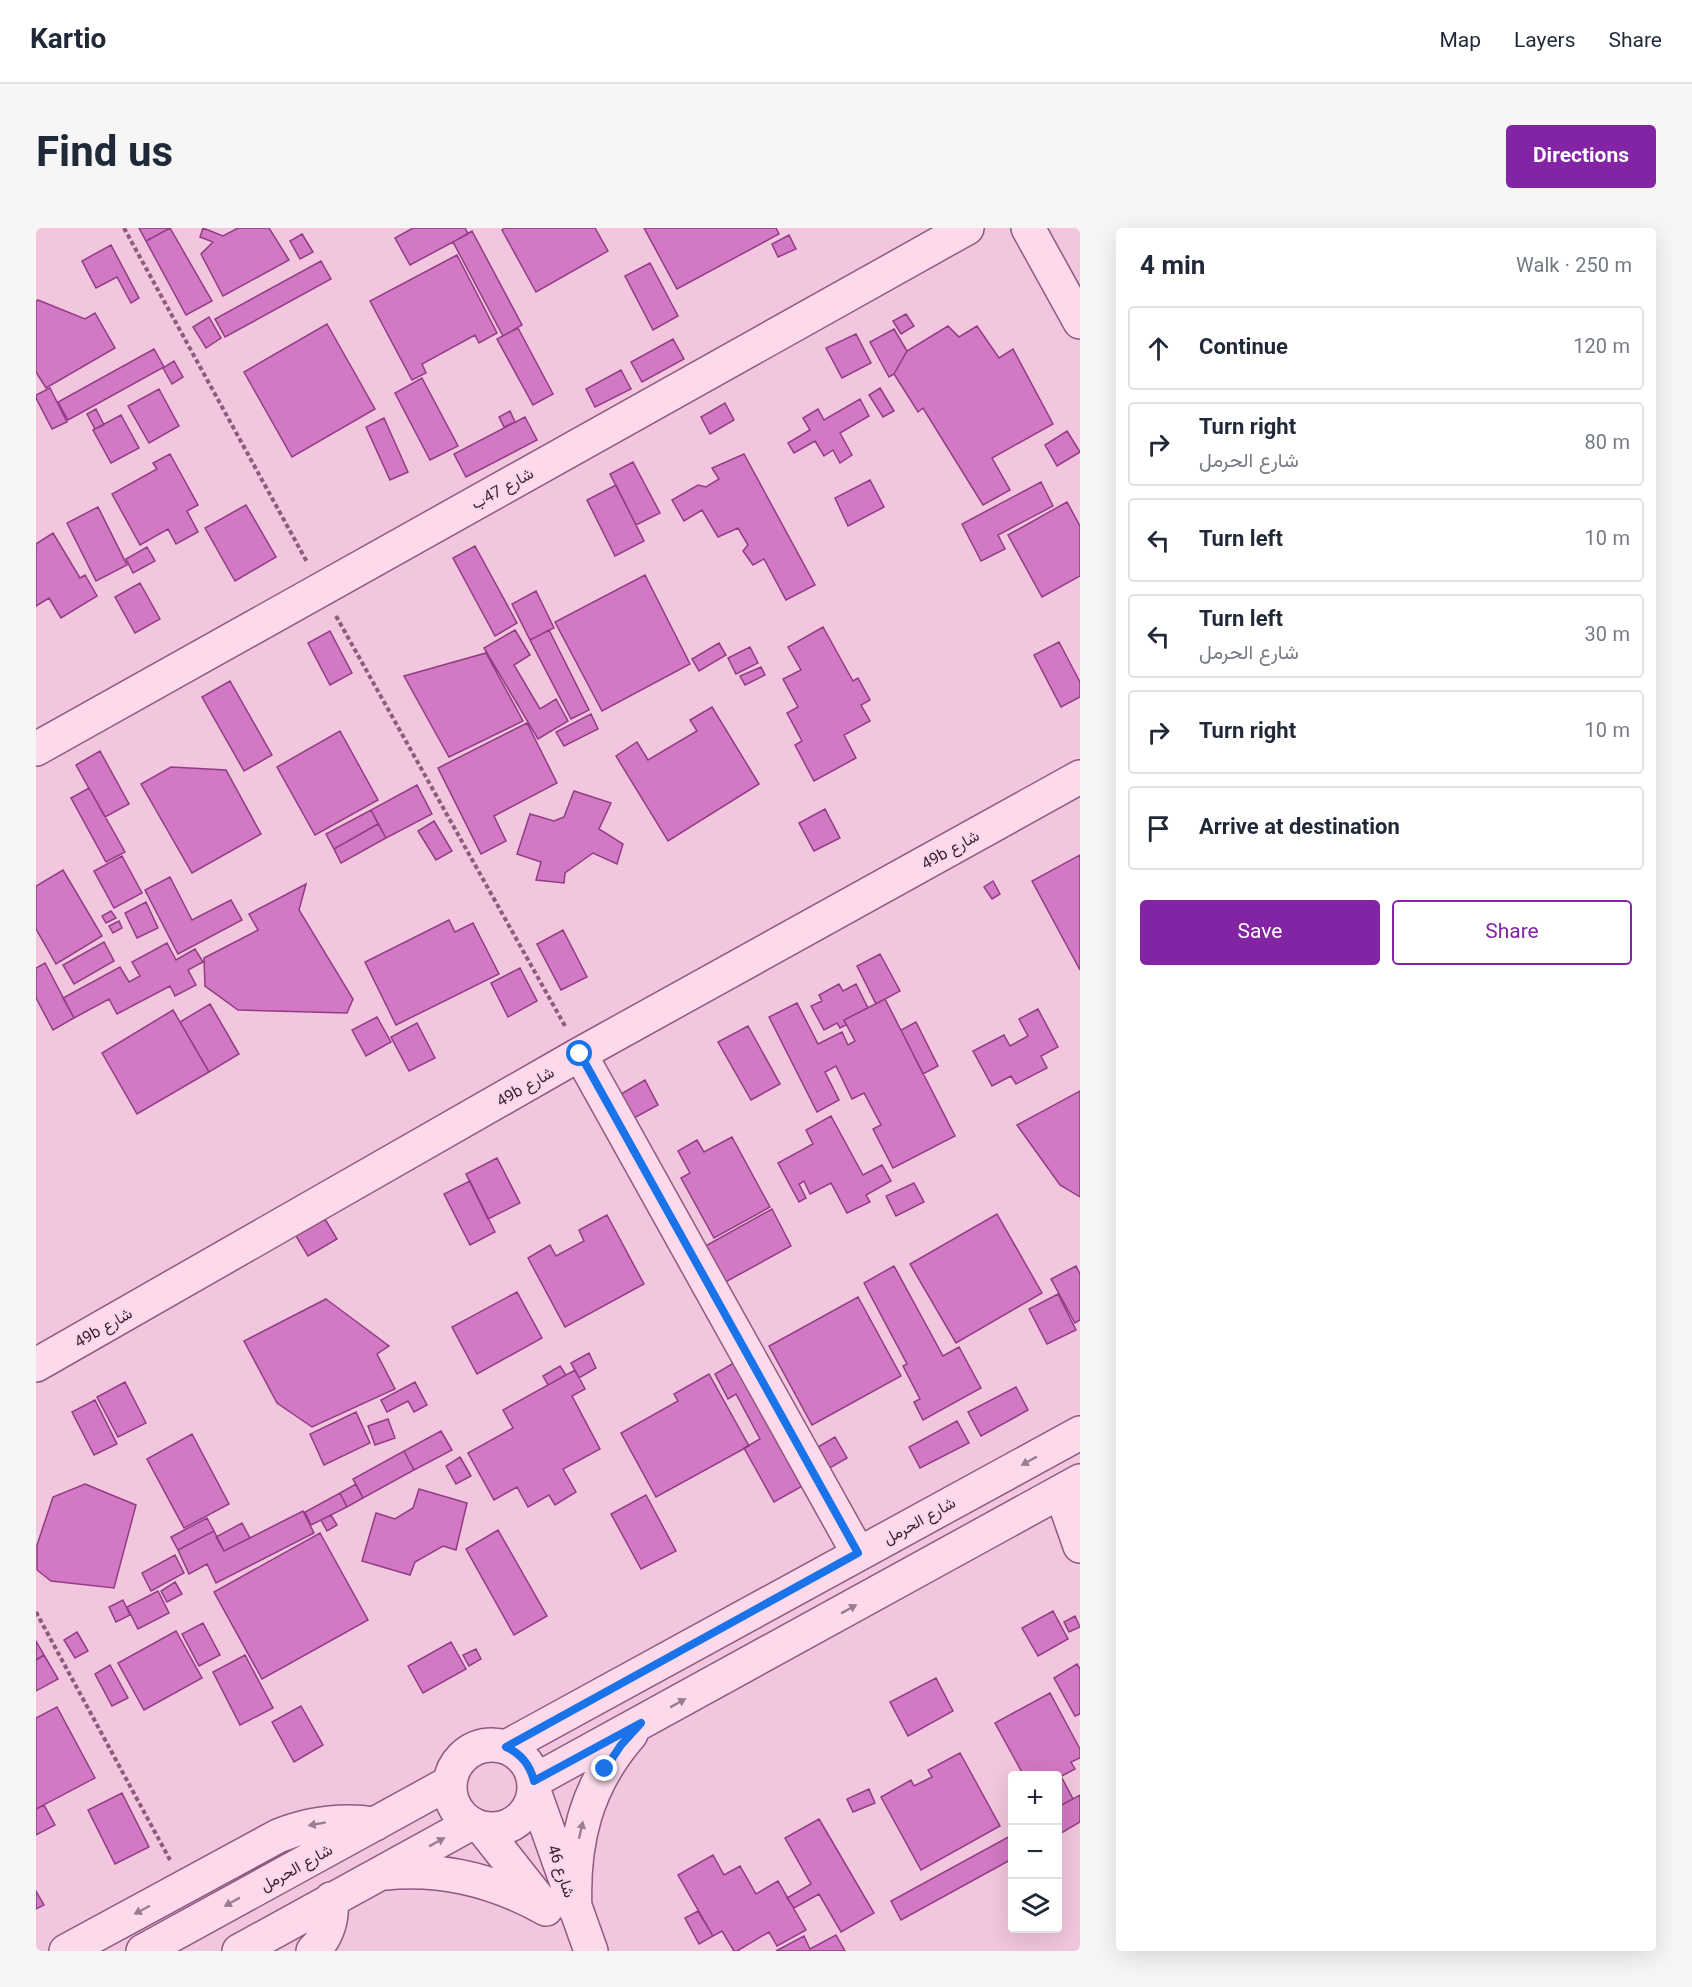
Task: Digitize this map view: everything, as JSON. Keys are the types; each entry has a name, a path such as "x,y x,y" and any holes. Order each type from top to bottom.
{"street":[{"name":"شارع 47ب","path":"36,749 967,228"},
{"path":"1028,228 1080,322"},
{"name":"49b شارع","path":"36,1365 580,1054 1080,777"},
{"path":"580,1054 858,1553"},
{"name":"شارع الحرمل","path":"506,1747 1080,1433"},
{"path":"534,1786 641,1723 1071,1487 1080,1546"},
{"path":"378,1874 407,1871 465,1876 494,1884 561,1909 574,1881 576,1851 582,1823 592,1795 621,1745 641,1723"},
{"path":"239,1951 378,1874 477,1827 502,1828 521,1819 528,1810 534,1786 528,1764 515,1751 506,1747 495,1744 474,1748 457,1763 449,1784 454,1807 461,1816 477,1827"},
{"name":"شارع الحرمل","path":"143,1951 449,1784"},
{"name":"شارع 46","path":"534,1786 561,1909 578,1951"},
{"path":"66,1951 296,1828 335,1821 375,1824"},
{"name":"شارع 46","path":"477,1827 561,1909 591,1951"},
{"path":"313,1951 327,1934 331,1899"}],"path":[{"path":"124,228 580,1054"},
{"path":"36,1612 185,1887"}],"building":[{"path":"139,228 170,228 146,241"},
{"path":"170,228 212,301 186,315 146,241"},
{"path":"203,228 223,236 238,228 269,228 289,260 223,296 201,254 213,242 200,237"},
{"path":"413,228 465,228 468,234 410,265 395,238"},
{"path":"505,228 595,228 608,251 536,292 502,230"},
{"path":"644,228 776,228 779,234 677,289"},
{"path":"472,231 522,325 503,336 453,242"},
{"path":"302,234 313,252 300,259 290,241"},
{"path":"789,235 796,249 778,257 772,244"},
{"path":"111,245 139,298 131,303 117,277 96,288 82,261"},
{"path":"457,255 497,333 479,343 475,335 422,364 426,373 412,380 370,301"},
{"path":"321,261 331,279 225,337 215,319"},
{"path":"650,263 678,316 653,330 625,276"},
{"path":"36,301 85,319 95,313 115,348 46,388 36,372"},
{"path":"906,314 914,326 901,334 893,321"},
{"path":"209,317 221,338 206,348 193,327"},
{"path":"327,324 375,409 292,457 244,372"},
{"path":"948,326 959,337 977,326 999,358 1013,349 1053,424 992,458 1010,490 983,505 923,408 918,412 894,374 907,351"},
{"path":"518,328 553,394 533,405 497,339"},
{"path":"894,329 907,351 894,374 889,377 870,342"},
{"path":"856,334 871,363 842,378 826,348"},
{"path":"673,339 684,359 642,382 631,362"},
{"path":"154,349 164,367 68,420 58,402"},
{"path":"174,361 183,377 172,384 163,368"},
{"path":"621,370 631,389 595,407 586,389"},
{"path":"422,378 458,446 430,460 395,393"},
{"path":"50,388 67,422 52,429 36,398 36,395"},
{"path":"880,388 894,411 883,417 869,395"},
{"path":"159,389 179,426 149,443 128,406"},
{"path":"860,399 869,416 840,433 852,455 840,463 833,450 824,456 815,441 794,453 788,443 810,430 803,418 818,409 824,420"},
{"path":"725,403 734,420 710,434 701,417"},
{"path":"96,409 104,425 95,429 87,414"},
{"path":"510,411 515,422 504,427 499,417"},
{"path":"121,415 139,448 111,463 93,430"},
{"path":"525,417 537,440 466,477 454,454"},
{"path":"384,418 408,472 390,480 366,427"},
{"path":"1067,431 1080,452 1057,466 1045,445"},
{"path":"170,454 198,505 187,511 198,532 176,544 168,529 140,545 112,494 157,469 153,463"},
{"path":"744,454 815,585 786,600 764,559 753,565 743,551 748,545 738,528 718,537 702,510 684,521 672,500 698,485 706,487 719,479 712,468"},
{"path":"633,462 660,513 636,525 610,474"},
{"path":"870,480 884,507 848,526 835,498"},
{"path":"1041,482 1053,506 998,535 1005,549 981,561 962,524"},
{"path":"616,485 644,541 615,556 587,500"},
{"path":"1067,502 1080,526 1080,576 1042,597 1008,535"},
{"path":"246,505 276,557 235,581 205,528"},
{"path":"98,507 127,565 96,581 67,523"},
{"path":"53,533 80,578 85,575 97,596 61,618 49,598 36,606 36,544"},
{"path":"475,546 517,623 495,636 453,558"},
{"path":"147,547 155,561 133,573 126,559"},
{"path":"645,575 690,664 602,711 555,622"},
{"path":"140,583 160,619 135,633 115,597"},
{"path":"536,591 554,628 530,640 512,604"},
{"path":"823,627 853,681 858,678 870,700 861,705 870,721 844,735 856,758 814,781 795,745 802,741 787,713 798,707 783,679 801,670 788,647"},
{"path":"515,630 530,655 514,665 540,709 556,699 568,721 538,739 484,648"},
{"path":"549,630 589,710 571,719 530,640"},
{"path":"330,631 352,673 330,685 308,643"},
{"path":"1059,642 1080,682 1080,697 1061,707 1034,655"},
{"path":"719,643 726,655 699,671 692,659"},
{"path":"750,647 758,663 736,674 728,658"},
{"path":"486,653 523,721 449,757 404,676"},
{"path":"761,667 765,675 745,685 740,676"},
{"path":"230,681 272,755 244,771 202,697"},
{"path":"712,707 759,784 668,841 616,756 637,742 648,760 697,731 690,720"},
{"path":"591,714 598,729 564,746 556,732"},
{"path":"527,723 557,783 494,816 506,841 481,854 438,768"},
{"path":"340,731 378,800 315,835 277,767"},
{"path":"100,751 129,804 105,817 76,765"},
{"path":"171,767 226,770 261,834 192,873 141,784"},
{"path":"417,785 432,814 386,838 371,810"},
{"path":"89,788 125,852 106,862 71,798"},
{"path":"574,791 611,803 599,829 623,844 617,864 593,853 565,873 564,883 536,880 541,862 517,854 530,814 554,821 564,817"},
{"path":"825,809 840,838 814,851 799,823"},
{"path":"371,810 378,824 334,849 326,834"},
{"path":"434,821 452,851 436,860 418,831"},
{"path":"378,824 386,838 341,863 334,849"},
{"path":"1080,855 1080,970 1032,881"},
{"path":"122,856 142,893 114,908 94,871"},
{"path":"63,870 102,936 56,964 36,929 36,886"},
{"path":"170,877 192,920 231,900 242,920 178,954 145,890"},
{"path":"993,881 1000,894 992,899 984,887"},
{"path":"306,884 299,910 353,999 347,1013 238,1010 205,986 204,958 258,930 249,914"},
{"path":"146,902 158,928 137,938 125,913"},
{"path":"111,911 116,918 106,923 102,916"},
{"path":"449,920 455,932 473,923 499,974 396,1025 365,962"},
{"path":"119,921 122,928 113,933 109,926"},
{"path":"563,930 587,977 561,990 537,944"},
{"path":"104,942 114,961 74,984 63,965"},
{"path":"167,943 176,960 195,949 203,962 188,970 196,985 175,996 170,986 117,1014 109,999 74,1018 63,998 120,967 129,982 140,976 132,962"},
{"path":"880,954 900,991 876,1004 857,966"},
{"path":"45,963 74,1018 53,1030 36,998 36,968"},
{"path":"520,968 537,1001 508,1017 491,983"},
{"path":"839,984 843,991 856,984 868,1008 844,1020 846,1025 840,1028 837,1023 824,1030 811,1006 822,1001 819,995"},
{"path":"885,999 955,1136 893,1168 873,1129 881,1125 864,1093 852,1099 836,1066 825,1072 839,1100 817,1112 769,1017 797,1003 818,1044 842,1032 848,1045 855,1041 844,1020"},
{"path":"210,1004 239,1054 209,1072 180,1022"},
{"path":"1038,1009 1058,1047 1041,1056 1047,1068 1016,1084 1011,1076 992,1086 973,1051 1004,1035 1010,1046 1028,1036 1019,1019"},
{"path":"173,1010 209,1072 137,1114 102,1053"},
{"path":"377,1017 391,1042 366,1056 352,1030"},
{"path":"916,1022 938,1066 923,1074 901,1030"},
{"path":"417,1023 435,1058 409,1071 391,1037"},
{"path":"748,1026 780,1084 751,1100 718,1042"},
{"path":"645,1080 658,1105 634,1118 621,1094"},
{"path":"1080,1091 1080,1197 1060,1185 1017,1125"},
{"path":"831,1116 863,1175 882,1165 891,1181 866,1195 870,1202 847,1213 831,1183 810,1194 804,1181 799,1184 806,1198 799,1202 778,1163 813,1144 806,1130"},
{"path":"732,1137 770,1207 714,1238 681,1178 690,1173 678,1151 697,1140 704,1152"},
{"path":"497,1158 520,1203 488,1219 466,1174"},
{"path":"470,1181 495,1232 470,1245 444,1194"},
{"path":"914,1183 924,1202 896,1216 886,1196"},
{"path":"772,1209 791,1246 720,1285 700,1249"},
{"path":"997,1214 1042,1293 956,1343 910,1264"},
{"path":"607,1215 644,1284 565,1327 528,1258 550,1245 556,1256 584,1241 579,1230"},
{"path":"325,1219 337,1239 308,1256 296,1236"},
{"path":"894,1266 943,1356 959,1347 981,1388 923,1420 914,1402 920,1399 903,1366 907,1364 864,1283"},
{"path":"1076,1266 1080,1274 1080,1320 1075,1323 1051,1279"},
{"path":"517,1292 542,1338 477,1374 452,1327"},
{"path":"1058,1294 1076,1330 1047,1344 1029,1309"},
{"path":"858,1297 901,1376 812,1425 769,1346"},
{"path":"326,1299 389,1346 377,1354 395,1389 312,1427 277,1403 244,1341"},
{"path":"589,1353 596,1368 579,1378 571,1363"},
{"path":"737,1361 806,1484 774,1502 744,1448 760,1439 736,1394 728,1399 715,1374"},
{"path":"560,1366 566,1375 548,1385 543,1376"},
{"path":"575,1370 585,1389 572,1396 600,1449 563,1469 576,1492 555,1505 549,1495 528,1507 517,1487 494,1500 468,1453 513,1428 503,1410"},
{"path":"709,1374 749,1446 656,1497 621,1433 678,1401 674,1394"},
{"path":"125,1382 146,1423 118,1437 97,1397"},
{"path":"415,1382 427,1405 414,1412 408,1401 387,1412 381,1400"},
{"path":"1016,1387 1028,1410 981,1436 968,1412"},
{"path":"95,1400 117,1444 94,1455 72,1412"},
{"path":"356,1412 370,1443 324,1465 310,1434"},
{"path":"388,1419 395,1438 375,1445 368,1426"},
{"path":"957,1421 969,1443 920,1468 909,1447"},
{"path":"441,1431 452,1450 414,1470 404,1451"},
{"path":"192,1434 229,1504 184,1528 147,1459"},
{"path":"835,1437 847,1458 828,1469 816,1448"},
{"path":"404,1451 414,1470 363,1498 353,1479"},
{"path":"460,1457 471,1476 456,1484 446,1466"},
{"path":"85,1484 136,1505 114,1588 51,1581 37,1570 37,1545 53,1497"},
{"path":"356,1484 363,1498 347,1507 340,1493"},
{"path":"419,1489 467,1503 456,1550 443,1546 415,1562 410,1575 362,1561 376,1513 395,1519 413,1508"},
{"path":"340,1493 347,1507 311,1525 305,1512"},
{"path":"646,1495 676,1551 641,1569 611,1514"},
{"path":"303,1511 314,1533 216,1583 207,1564 189,1574 178,1550 214,1531 224,1551"},
{"path":"331,1515 337,1525 327,1531 321,1520"},
{"path":"207,1518 214,1531 178,1550 171,1537"},
{"path":"242,1523 250,1538 224,1551 216,1537"},
{"path":"498,1530 547,1616 514,1635 466,1549"},
{"path":"320,1533 368,1620 262,1679 214,1592"},
{"path":"175,1555 184,1573 151,1591 142,1573"},
{"path":"175,1582 182,1594 167,1602 161,1591"},
{"path":"158,1591 169,1613 138,1629 127,1607"},
{"path":"123,1600 130,1615 116,1622 109,1607"},
{"path":"1053,1611 1068,1639 1038,1656 1022,1628"},
{"path":"1075,1616 1080,1627 1069,1632 1064,1622"},
{"path":"203,1623 220,1655 199,1666 182,1634"},
{"path":"176,1631 202,1678 144,1710 118,1663"},
{"path":"77,1632 88,1651 75,1658 64,1640"},
{"path":"36,1641 44,1655 36,1660"},
{"path":"451,1642 466,1669 423,1693 408,1666"},
{"path":"476,1649 481,1659 469,1666 463,1655"},
{"path":"44,1655 58,1679 36,1691 36,1660"},
{"path":"245,1655 273,1708 240,1725 213,1672"},
{"path":"1077,1664 1080,1669 1080,1714 1075,1716 1054,1678"},
{"path":"110,1665 128,1698 112,1706 95,1674"},
{"path":"936,1678 953,1711 908,1736 890,1702"},
{"path":"1050,1693 1080,1749 1080,1758 1071,1762 1075,1769 1062,1776 1062,1771 1021,1771 995,1723"},
{"path":"301,1706 323,1745 294,1762 272,1722"},
{"path":"57,1707 95,1778 36,1809 36,1718"},
{"path":"960,1753 1000,1826 921,1870 881,1797 911,1780 914,1786 932,1777 928,1770"},
{"path":"1062,1778 1073,1799 1062,1805"},
{"path":"869,1789 875,1803 853,1812 847,1799"},
{"path":"122,1793 149,1847 115,1864 88,1810"},
{"path":"1080,1795 1080,1822 1062,1833 1062,1825 1062,1805"},
{"path":"44,1805 55,1825 36,1835 36,1809"},
{"path":"819,1819 874,1913 841,1932 819,1894 794,1908 787,1898 811,1884 785,1838"},
{"path":"1008,1837 1008,1861 901,1920 891,1901"},
{"path":"713,1855 724,1875 740,1866 756,1894 778,1881 806,1930 777,1946 769,1932 737,1951 734,1951 722,1931 713,1936 678,1875"},
{"path":"36,1891 44,1905 36,1909"},
{"path":"698,1911 713,1936 699,1944 685,1918"},
{"path":"836,1935 845,1951 776,1951 804,1936 810,1949"}],"route":[{"path":"580,1054 858,1553 506,1747 515,1751 528,1764 534,1781 641,1723 621,1745 605,1769"}]}
